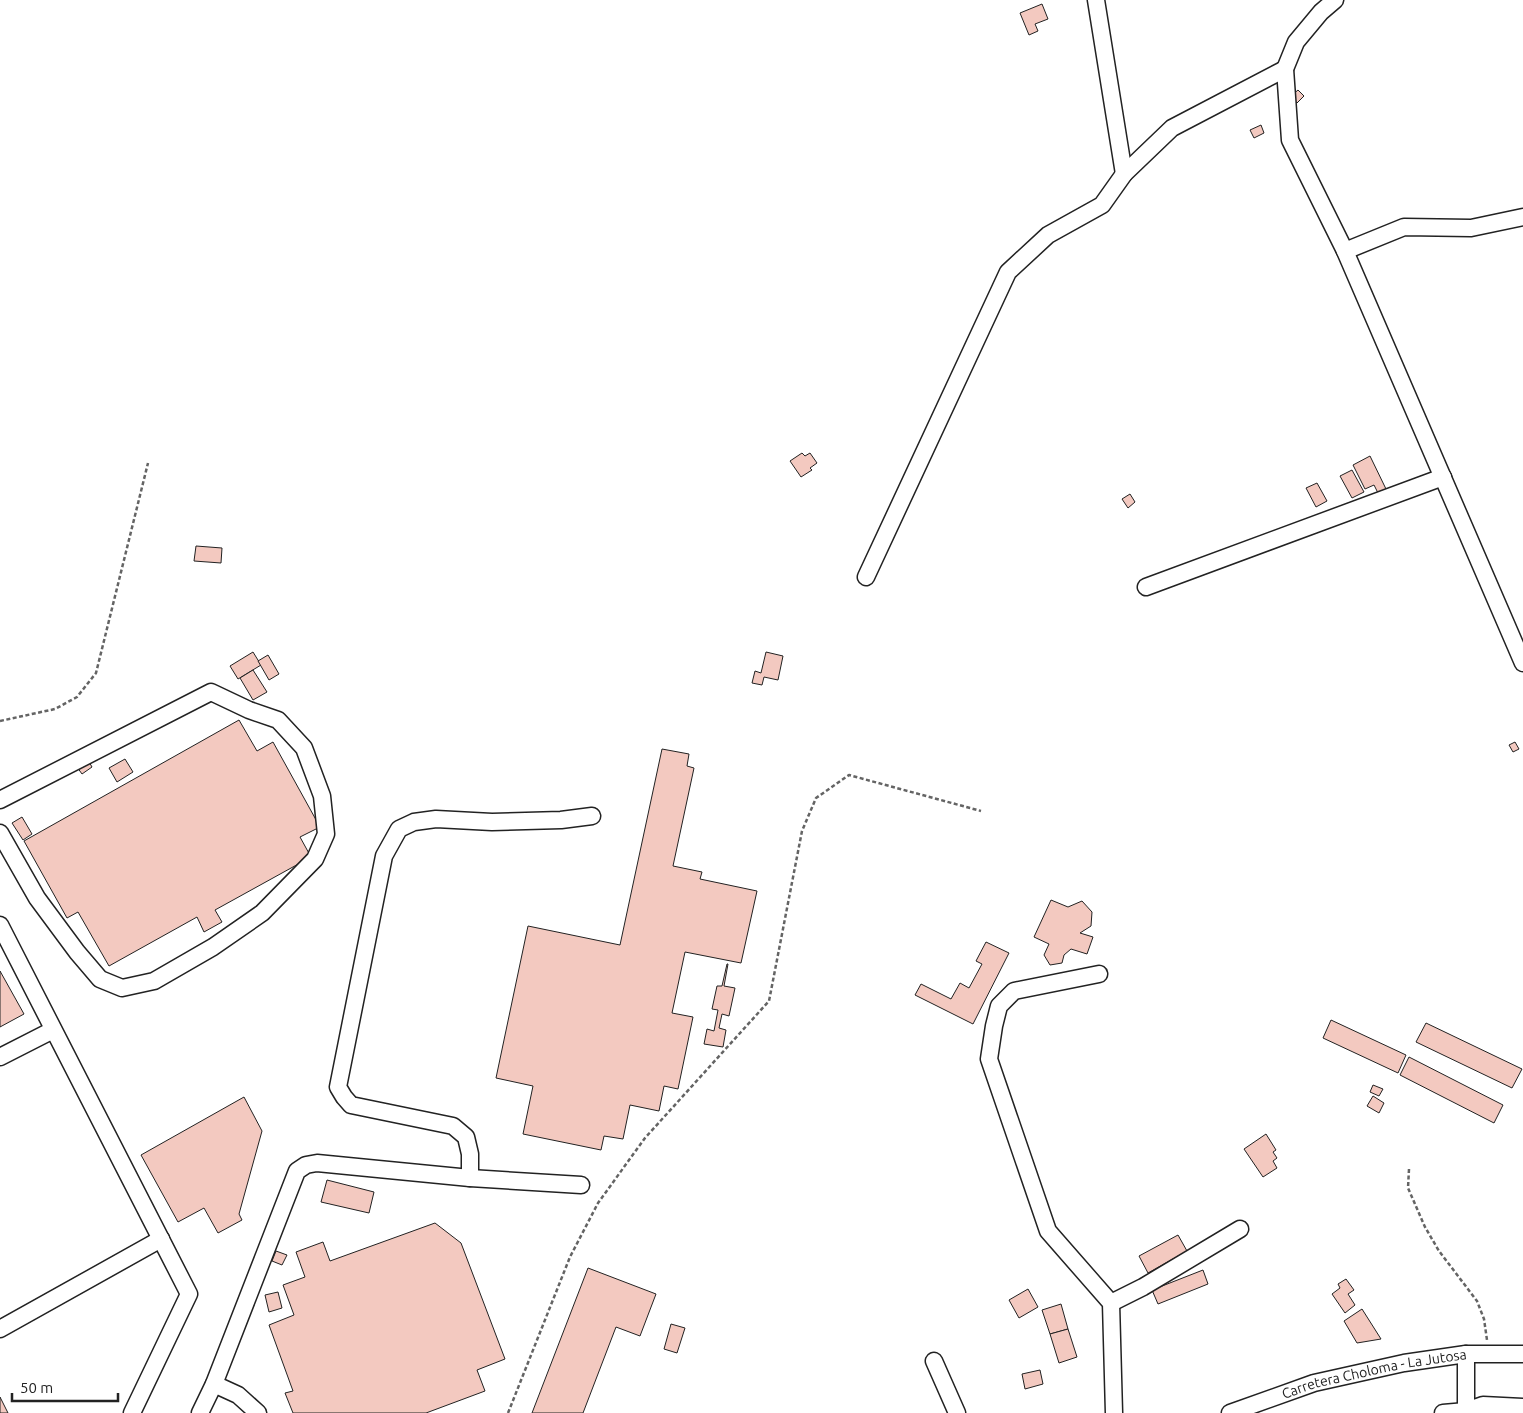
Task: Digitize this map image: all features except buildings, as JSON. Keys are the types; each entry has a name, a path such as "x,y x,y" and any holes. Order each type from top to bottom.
{"street":[{"path":"1096,0 1124,174"},
{"path":"1335,0 1321,12 1296,42 1285,68 1290,140 1345,251 1523,663"},
{"path":"866,577 1008,272 1048,235 1102,205 1124,174 1172,128 1285,68"},
{"path":"1345,251 1404,227 1471,228 1523,216"},
{"path":"1146,587 1443,477"},
{"path":"0,800 211,692 249,710 278,720 304,748 322,796 326,834 315,859 262,913 213,947 154,981 122,988 100,980 77,952 38,898 0,833"},
{"path":"470,1178 470,1154 466,1137 453,1126 351,1105 338,1087 384,856 399,829 414,822 436,819 492,822 561,820 592,816"},
{"path":"0,925 189,1294 132,1413"},
{"path":"1100,974 1014,991 999,1006 989,1059 1048,1231 1111,1303 1114,1413"},
{"path":"0,1057 53,1030"},
{"path":"200,1413 214,1384 297,1171 306,1165 317,1163 470,1178 582,1184"},
{"path":"1111,1303 1143,1287 1240,1229"},
{"path":"0,1330 161,1239"},
{"path":"1523,1348 1523,1354"},
{"path":"1466,1354 1466,1412"},
{"name":"Carretera Choloma - La Jutosa","path":"1230,1413 1314,1383 1404,1363 1466,1354 1523,1354"},
{"path":"934,1361 957,1413"},
{"path":"214,1384 238,1395 258,1413"},
{"path":"1443,1413 1466,1412 1484,1406 1523,1407"}],"path":[{"path":"0,721 55,709 77,697 96,673 148,463"},
{"path":"508,1413 570,1257 598,1203 645,1138 769,1001 802,831 816,798 849,775 981,811"},
{"path":"1409,1169 1408,1188 1425,1227 1438,1251 1477,1302 1484,1319 1487,1354"}]}
